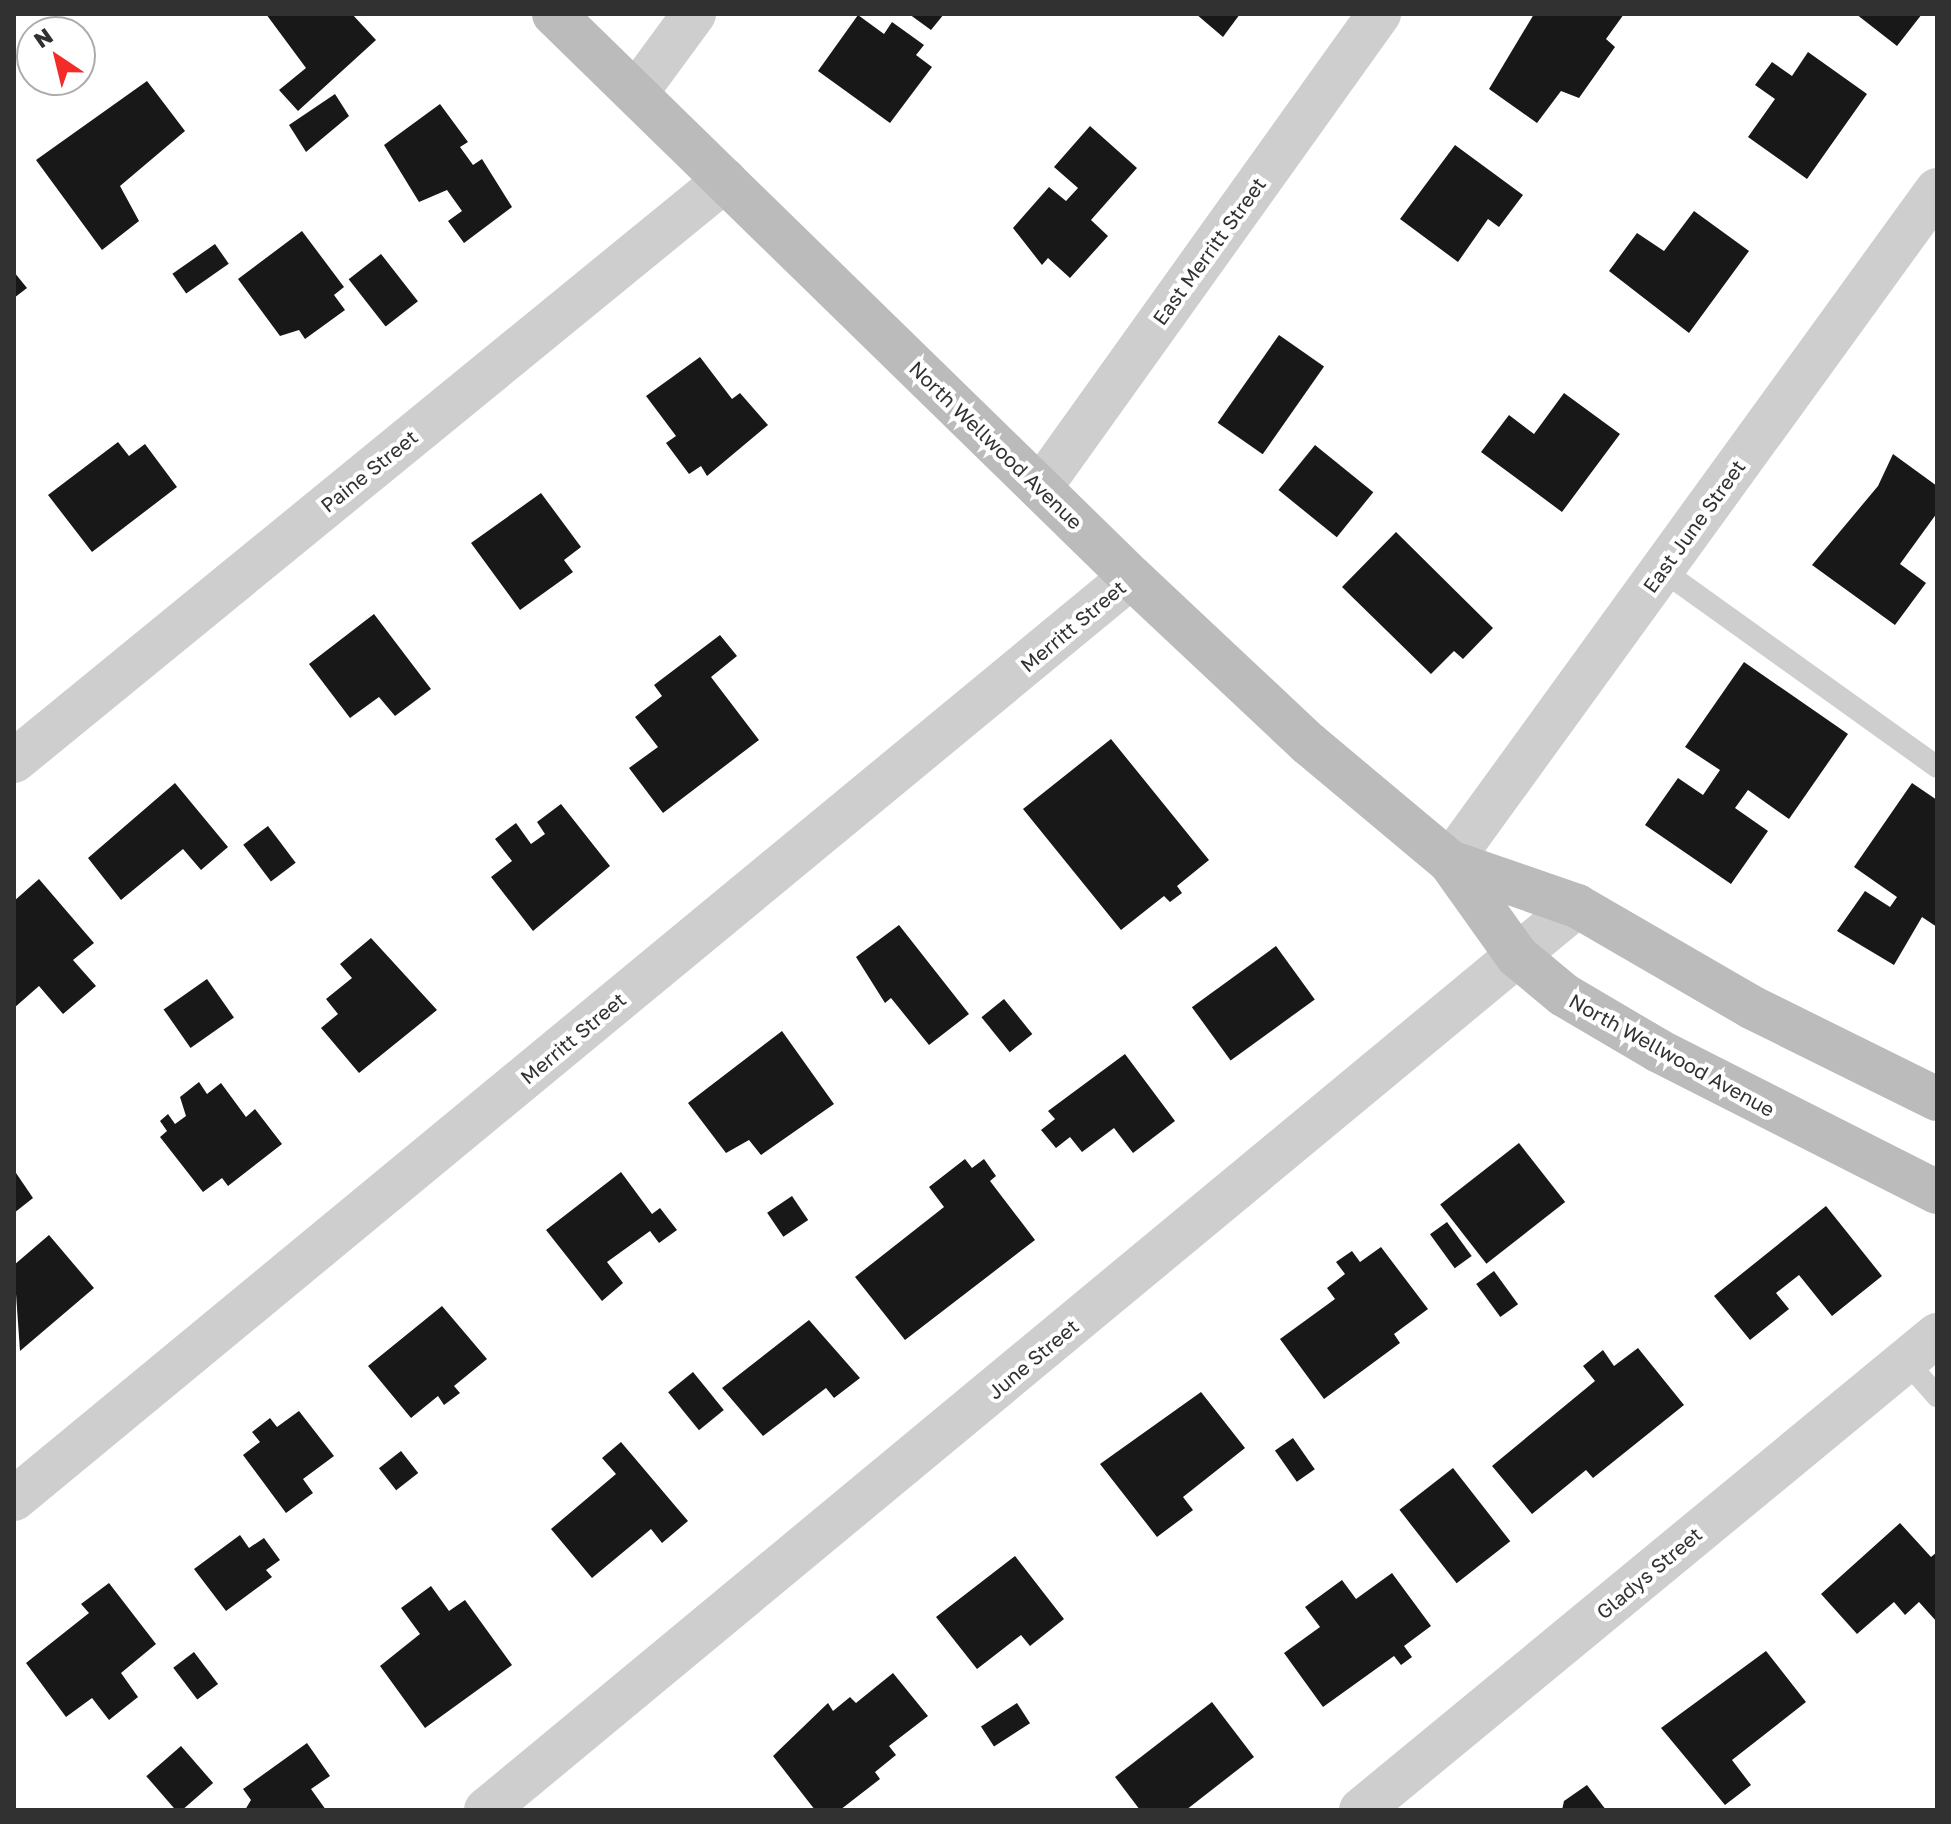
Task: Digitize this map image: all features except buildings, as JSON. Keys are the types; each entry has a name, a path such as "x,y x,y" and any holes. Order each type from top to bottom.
{"main road":[{"name":"North Wellwood Avenue","path":"554,14 1131,577 1309,744 1450,862 1517,956 1564,995 1659,1051 1937,1192"},
{"name":"North Wellwood Avenue","path":"1450,862 1577,906 1751,1007 1937,1099"}],"street":[{"path":"636,93 694,14"},
{"name":"East Merritt Street","path":"1040,488 1379,14"},
{"name":"Paine Street","path":"14,761 725,180"},
{"name":"East June Street","path":"1450,862 1937,190"},
{"name":"Merritt Street","path":"14,1499 1131,577"},
{"name":"June Street","path":"486,1810 1577,906"},
{"name":"Gladys Street","path":"1361,1810 1922,1348"}],"lane":[{"path":"1662,570 1937,767"},
{"path":"1922,1348 1937,1396"}]}
